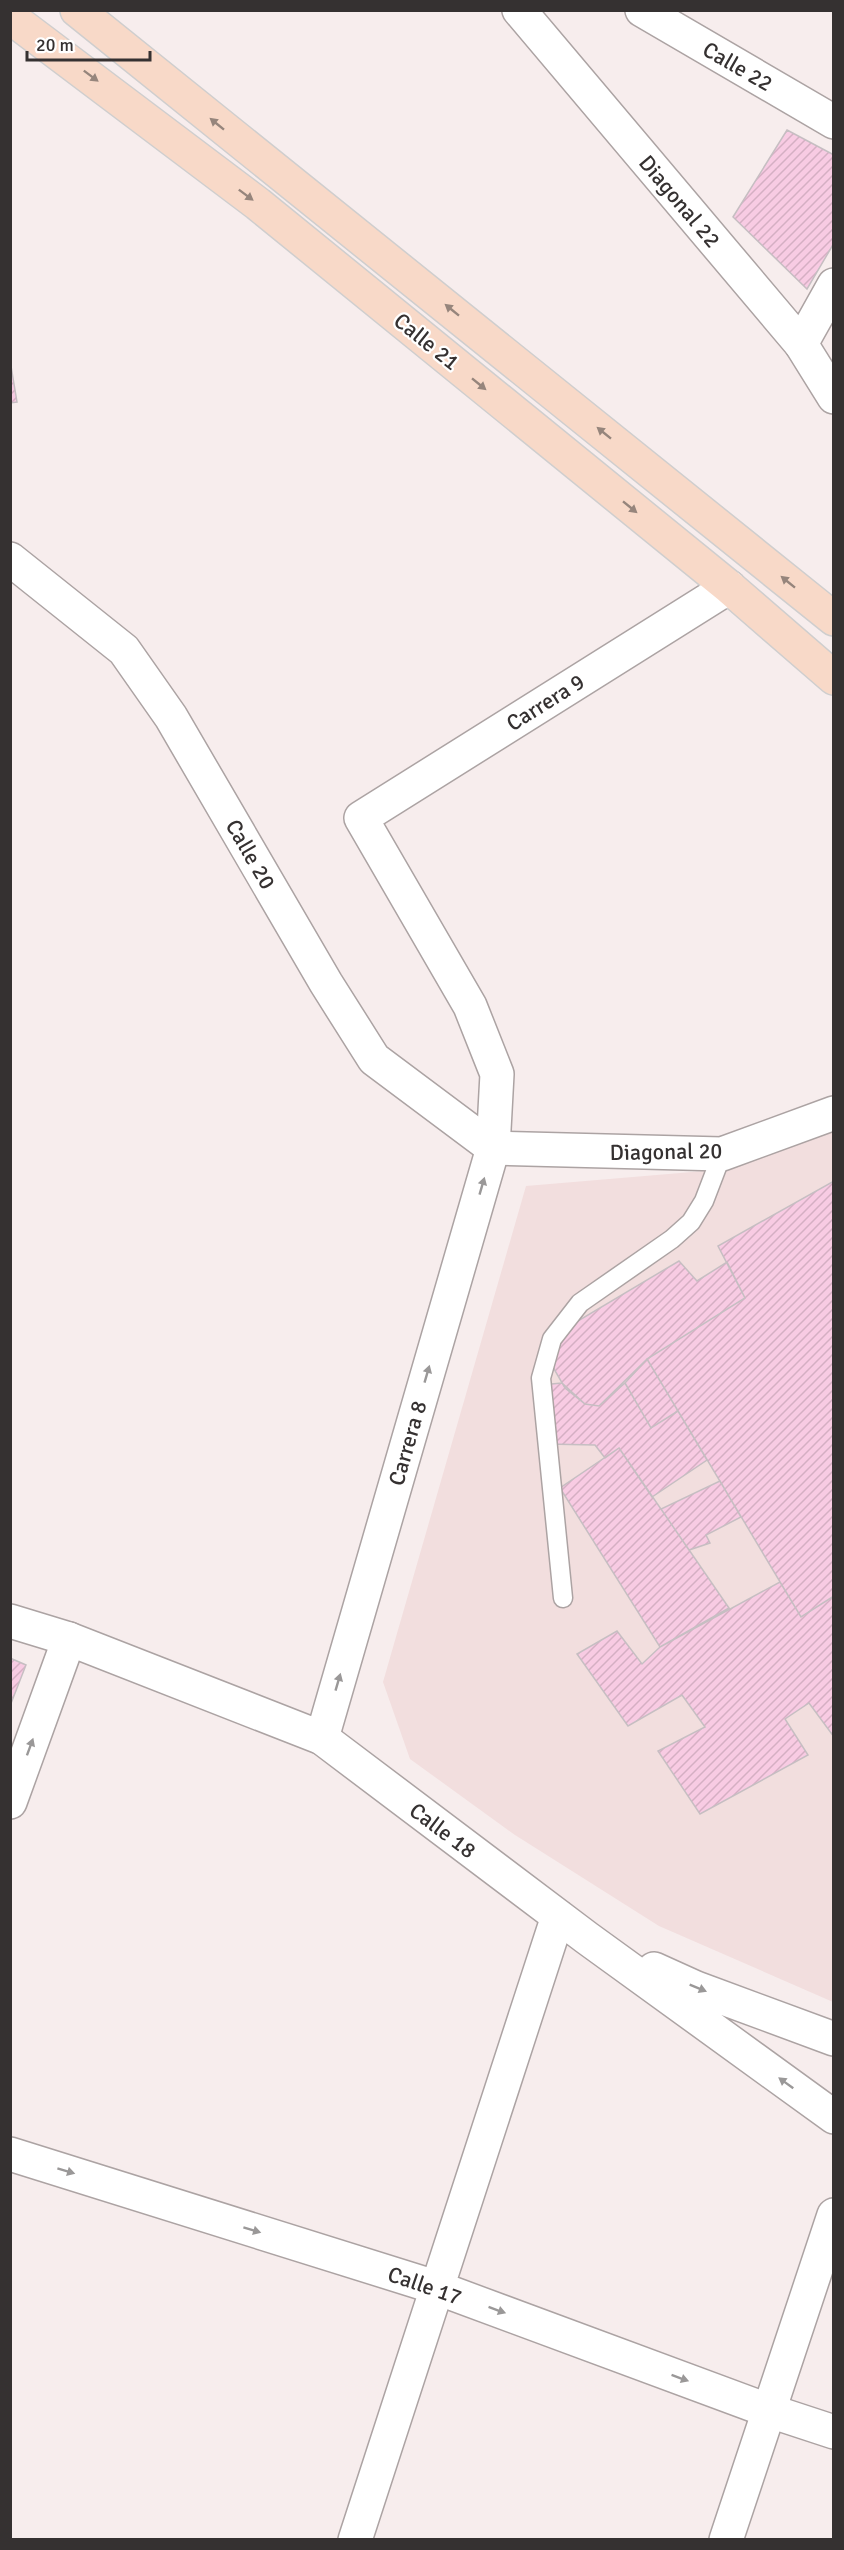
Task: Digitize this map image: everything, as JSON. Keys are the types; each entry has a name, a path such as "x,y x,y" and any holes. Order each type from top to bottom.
{"main road":[{"name":"Calle 21","path":"77,10 834,619"},
{"name":"Calle 21","path":"10,17 258,204 729,587 834,678"}],"street":[{"name":"Diagonal 22","path":"519,10 801,344 834,397"},
{"name":"Calle 22","path":"642,10 834,122"},
{"path":"801,344 834,285"},
{"path":"801,344 834,337"},
{"name":"Calle 20","path":"10,559 124,650 171,717 326,983 374,1059 493,1148"},
{"name":"Carrera 9","path":"361,818 729,587"},
{"name":"Carrera 8","path":"322,1738 493,1148 497,1074 470,1006 361,818"},
{"name":"Diagonal 20","path":"493,1148 607,1153 722,1154 834,1113"},
{"name":"Calle 18","path":"10,1621 69,1640 322,1738 587,1938 834,2117"},
{"path":"10,1802 69,1640"},
{"path":"355,2540 435,2287 558,1916"},
{"path":"587,1938 696,1988 834,2039"},
{"name":"Calle 17","path":"10,2154 435,2287 767,2410 834,2432"},
{"path":"726,2540 767,2410 834,2215"}],"lane":[{"path":"563,1598 541,1378 552,1339 580,1304 672,1239 691,1222 704,1201 722,1154"}],"shaded area":[{"path":"833,1131 833,2002 659,1926 515,1835 410,1759 383,1682 526,1186 716,1170"}],"building":[{"path":"787,130 834,155 834,243 807,289 733,217"},
{"path":"10,360 17,402 10,403"},
{"path":"834,1181 834,1596 801,1617 647,1359 745,1298 718,1246"},
{"path":"679,1261 697,1281 727,1262 745,1298 647,1359 599,1406 585,1404 565,1388 551,1359 566,1328"},
{"path":"647,1359 678,1411 651,1428 625,1383"},
{"path":"562,1383 585,1404 599,1406 625,1383 651,1428 678,1411 707,1460 652,1497 619,1448 605,1458 595,1445 547,1444 541,1385"},
{"path":"619,1448 729,1608 660,1647 560,1488"},
{"path":"720,1481 741,1517 706,1535 710,1543 689,1550 661,1509"},
{"path":"780,1582 801,1617 834,1596 834,1737 809,1703 785,1719 808,1755 700,1814 658,1751 705,1727 682,1695 628,1726 577,1654 617,1631 642,1664 660,1647"},
{"path":"10,1658 26,1665 10,1706"}]}
